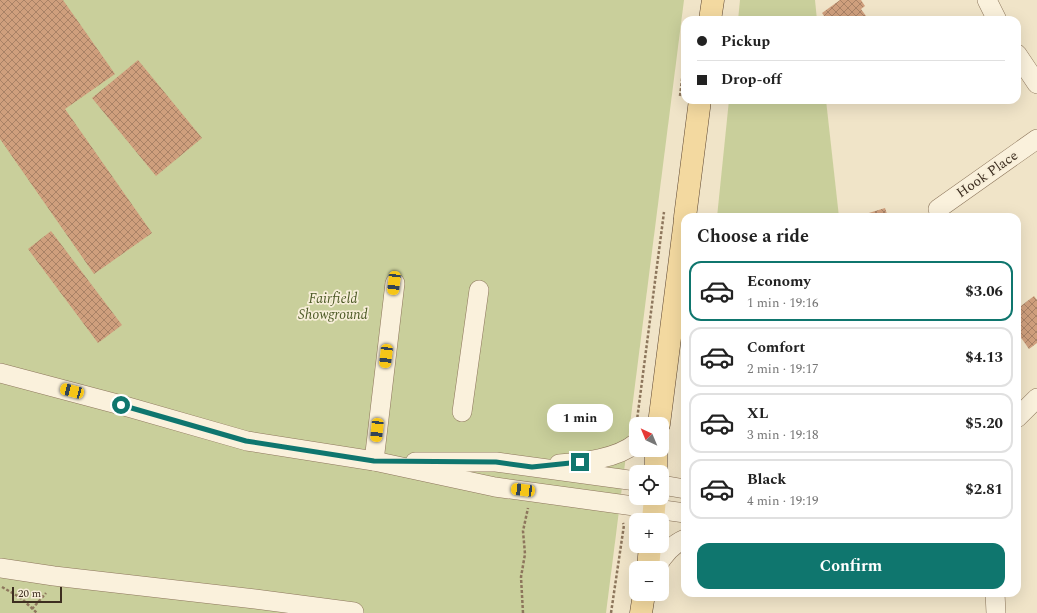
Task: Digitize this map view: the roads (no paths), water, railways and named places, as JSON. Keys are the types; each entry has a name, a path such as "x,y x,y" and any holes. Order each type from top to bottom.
{"main road":[{"path":"711,16 713,0"},
{"path":"686,213 699,104"},
{"path":"660,415 681,251"},
{"path":"641,613 643,601"}],"street":[{"path":"987,0 995,16"},
{"path":"1021,60 1037,84"},
{"name":"Hook Place","path":"938,209 1037,139"},
{"path":"374,461 394,283"},
{"path":"462,412 479,290"},
{"path":"0,372 246,441 374,461 495,486 681,512"},
{"path":"1021,414 1037,398"},
{"path":"532,467 569,464 618,454 629,448"},
{"path":"374,461 496,462 629,480"},
{"path":"669,486 681,488"},
{"path":"660,561 667,551 681,541"},
{"path":"0,568 54,576 241,597 354,612"},
{"path":"995,597 996,613"}],"park label":[{"name":"Fairfield Showground","path":"333,306"}]}
